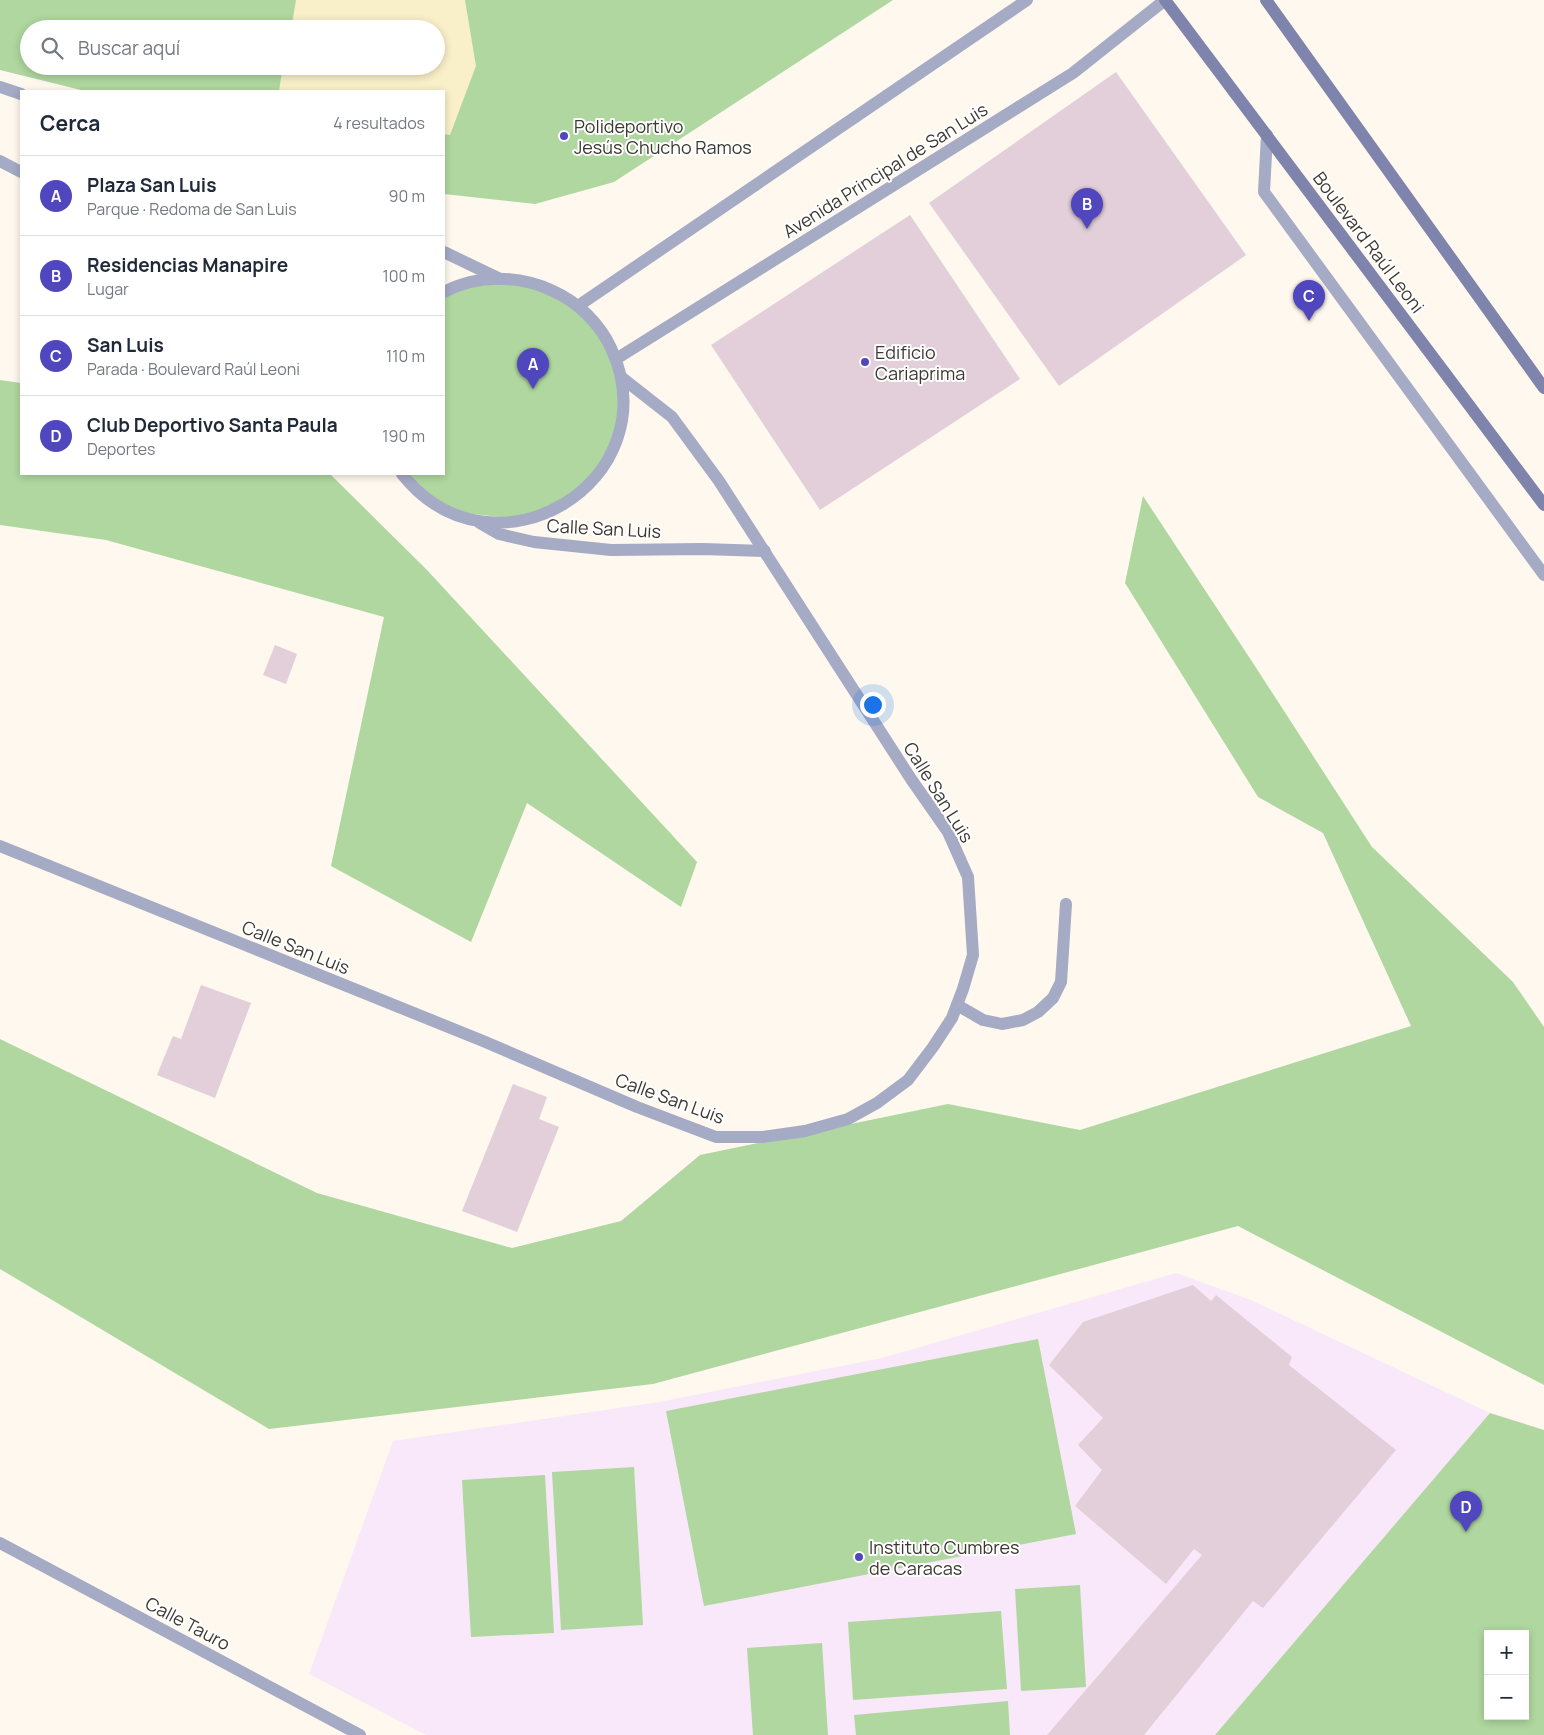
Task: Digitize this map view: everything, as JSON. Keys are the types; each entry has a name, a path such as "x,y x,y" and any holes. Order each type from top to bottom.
{"main road":[{"name":"Boulevard Raúl Leoni","path":"1165,0 1544,505"},
{"path":"1266,0 1544,388"}],"street":[{"path":"578,306 1027,0"},
{"name":"Avenida Principal de San Luis","path":"616,359 1073,73 1165,0"},
{"path":"0,87 20,94"},
{"path":"1267,135 1264,192 1544,575"},
{"path":"0,161 20,171"},
{"path":"445,252 498,278"},
{"path":"403,475 423,496 448,511 476,520 500,523 524,520 547,514 568,502 587,487 602,469 614,448 621,426 623,401 621,377 616,359 607,340 594,322 578,306 560,294 541,285 520,280 498,278 471,281 445,292"},
{"name":"Calle San Luis","path":"0,846 474,1038 637,1107 716,1137 762,1137 805,1131 848,1119 877,1103 908,1080 952,1018 963,989 973,955 968,877 948,832 911,779 785,586 765,551 719,481 672,417 621,377"},
{"name":"Calle San Luis","path":"476,520 499,534 534,542 611,550 703,549 765,551"},
{"path":"956,1005 983,1020 1002,1024 1022,1020 1038,1012 1053,998 1061,982 1066,904"},
{"name":"Calle Tauro","path":"0,1543 360,1735"}],"shaded area":[{"name":"Instituto Cumbres de Caracas","path":"1176,1273 1251,1300 1490,1413 1215,1735 426,1735 309,1674 393,1441 659,1402 882,1358"}],"green space":[{"name":"Polideportivo Jesús Chucho Ramos","path":"0,0 893,0 614,182 535,204 445,194 445,90 81,90 20,75 445,75 445,20 20,20 20,75 0,70"},
{"path":"520,279 578,306 616,359 621,425 587,487 524,520 448,511 403,475 445,475 445,292"},
{"path":"0,380 20,383 20,475 331,475 427,570 697,862 681,907 527,803 471,942 331,866 384,617 106,540 0,525"},
{"path":"1143,496 1372,847 1513,982 1544,1027 1544,1385 1238,1226 653,1384 269,1429 0,1269 0,1039 317,1193 512,1248 621,1221 700,1155 948,1104 1080,1130 1411,1026 1323,833 1258,797 1125,583"},
{"path":"1038,1339 1076,1534 704,1606 666,1411"},
{"path":"1490,1413 1544,1430 1544,1735 1215,1735"},
{"path":"634,1467 643,1625 561,1630 552,1472"},
{"path":"545,1475 554,1633 471,1637 462,1480"},
{"path":"1080,1585 1086,1687 1021,1691 1015,1589"},
{"path":"1001,1611 1007,1689 853,1700 848,1622"},
{"path":"822,1643 828,1735 753,1735 747,1648"},
{"path":"1008,1701 1010,1735 856,1735 854,1715"}],"sand":[{"path":"296,0 465,0 476,66 450,135 445,134 445,90 279,90 282,75 445,75 445,20 293,20"}],"building":[{"path":"1116,72 1246,255 1059,386 929,203"},
{"name":"Edificio Cariaprima","path":"910,215 1020,379 820,510 711,345"},
{"path":"275,645 297,654 286,684 263,675"},
{"path":"201,985 251,1003 215,1098 157,1075 173,1036 181,1039"},
{"path":"513,1084 547,1097 539,1119 559,1127 517,1232 462,1211"},
{"path":"1193,1285 1211,1301 1216,1295 1292,1357 1289,1365 1396,1450 1263,1608 1253,1601 1144,1735 1047,1735 1202,1555 1194,1549 1166,1584 1075,1506 1102,1470 1078,1445 1103,1418 1049,1365 1083,1322"}],"place":[{"name":"Polideportivo Jesús Chucho Ramos","path":"564,136"},
{"name":"Residencias Manapire","path":"1087,229"},
{"name":"San Luis","path":"1309,321"},
{"name":"Edificio Cariaprima","path":"865,362"},
{"name":"Plaza San Luis","path":"533,389"},
{"name":"Club Deportivo Santa Paula","path":"1466,1532"},
{"name":"Instituto Cumbres de Caracas","path":"859,1557"}]}
